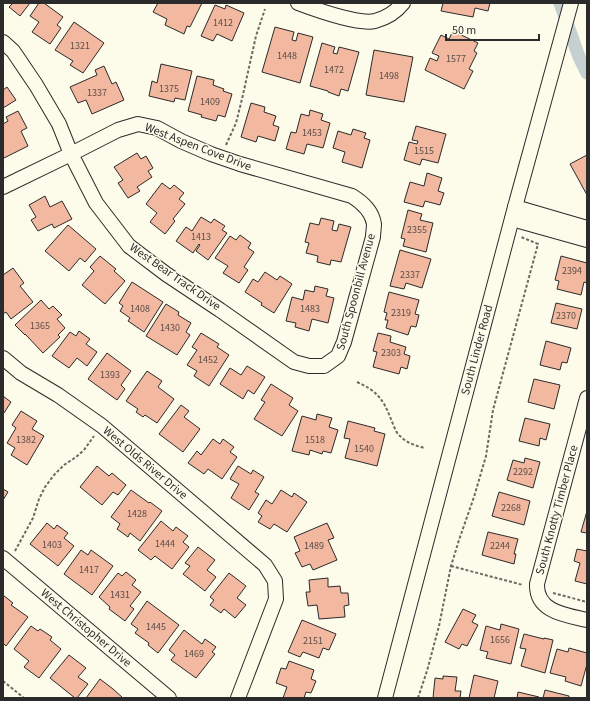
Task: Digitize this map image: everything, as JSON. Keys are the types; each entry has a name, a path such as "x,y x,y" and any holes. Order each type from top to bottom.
{"street":[{"path":"298,3 356,20 374,21 393,14 403,3"},
{"name":"South Linder Road","path":"385,698 571,5"},
{"name":"West Bear Track Drive","path":"3,42 13,50 36,85 59,124 71,154 96,203 129,246 166,274 294,362 309,366 324,366"},
{"name":"West Aspen Cove Drive","path":"3,187 118,130 138,124 157,128 181,141 211,154 240,164 352,196 362,202 369,211"},
{"name":"South Spoonbill Avenue","path":"324,366 338,356 344,342 373,237 374,224 369,211"},
{"path":"514,213 587,228"},
{"path":"514,213 587,240"},
{"name":"West Olds River Drive","path":"3,358 21,373 58,395 102,426 265,565 275,581 276,599 238,698"},
{"name":"South Knotty Timber Place","path":"544,596 537,589 537,584 587,398"},
{"name":"West Christopher Drive","path":"8,556 168,698"},
{"path":"544,596 546,606 554,611 587,620"}],"path":[{"path":"224,148 236,123 256,36 266,9"},
{"path":"418,698 439,626 451,566 486,456 493,410 538,244 520,236"},
{"path":"357,382 369,388 381,399 387,408 399,436 409,443 425,448"},
{"path":"8,556 16,549 33,518 39,499 45,487 64,465 84,450 95,434"},
{"path":"451,566 526,586"},
{"path":"544,596 587,602"},
{"path":"3,681 24,698"}],"building":[{"path":"13,3 30,3 20,16 9,7"},
{"path":"39,3 44,3 63,17 57,25 61,28 50,44 32,32 39,22 30,16"},
{"path":"158,3 202,3 190,27 187,26 184,34 165,25 167,19 153,12"},
{"path":"443,3 490,3 488,11 475,8 473,17 441,11"},
{"path":"215,5 225,9 226,5 244,13 232,41 217,34 213,41 201,36"},
{"path":"74,22 104,43 83,73 70,65 73,61 55,50"},
{"path":"275,27 294,32 292,40 296,41 298,33 313,37 300,83 262,72"},
{"path":"453,31 478,43 474,51 477,53 469,69 473,71 464,89 425,70 430,58 437,61 439,56 432,53 441,35 449,39"},
{"path":"322,43 335,47 333,53 337,54 339,47 359,52 348,91 341,89 339,96 310,86"},
{"path":"374,50 413,57 404,102 366,95"},
{"path":"161,64 192,71 185,100 175,98 174,102 149,96 152,81 157,83"},
{"path":"104,66 112,84 116,82 124,100 92,114 86,100 78,103 70,87 97,75 95,70"},
{"path":"197,76 214,80 213,85 232,94 225,117 218,115 216,121 201,117 202,115 188,111"},
{"path":"7,87 16,100 3,108 3,90"},
{"path":"251,103 265,107 264,112 276,116 273,125 279,127 275,141 258,136 256,142 241,137"},
{"path":"310,110 323,114 321,120 330,123 323,148 307,144 304,154 286,149 291,132 296,133 301,114 309,116"},
{"path":"18,111 27,128 21,131 28,146 4,158 3,124 8,121 6,117"},
{"path":"416,126 446,134 438,163 422,159 420,165 404,160 409,142 417,144 418,141 412,140"},
{"path":"353,129 366,133 364,138 370,140 362,168 342,162 345,152 333,148 338,131 351,135"},
{"path":"137,153 141,159 146,156 153,168 148,171 152,177 137,187 140,191 128,198 118,183 123,180 114,167"},
{"path":"587,155 587,195 570,164"},
{"path":"427,173 442,178 438,191 444,193 440,205 425,201 423,207 404,202 410,182 424,186"},
{"path":"162,183 170,189 174,185 184,193 179,199 185,204 173,219 175,221 165,234 150,222 157,213 146,204"},
{"path":"45,196 50,207 62,201 72,219 54,228 52,224 38,231 31,220 36,217 29,205"},
{"path":"408,210 422,214 420,220 433,223 426,252 403,246 405,239 401,238"},
{"path":"201,217 211,223 214,219 225,226 222,230 227,233 208,260 196,251 200,245 199,244 193,253 176,241 186,227 192,231"},
{"path":"321,218 334,221 332,230 337,231 339,224 351,227 341,262 331,260 330,265 317,262 318,256 306,253 309,243 305,242 310,223 319,225"},
{"path":"68,225 96,249 85,262 80,258 69,271 45,251"},
{"path":"240,235 251,243 248,248 254,252 244,267 248,270 239,283 223,273 228,266 215,258 230,236 236,240"},
{"path":"400,250 431,259 422,288 406,283 404,289 390,286"},
{"path":"100,256 116,269 114,271 125,281 105,304 82,285 94,271 90,267"},
{"path":"561,256 587,263 587,283 584,282 581,295 557,289 559,281 555,280"},
{"path":"13,268 24,283 20,286 33,302 11,319 6,312 3,314 3,275"},
{"path":"265,272 277,280 280,276 292,284 274,313 245,292 253,279 258,282"},
{"path":"132,282 163,302 144,332 128,321 130,318 120,311 123,306 119,303"},
{"path":"315,286 328,289 326,296 334,298 328,323 312,319 309,331 295,327 296,323 286,321 292,297 303,300 305,290 314,292"},
{"path":"389,292 419,300 415,314 419,315 416,327 411,326 408,335 386,328 388,320 385,320 387,313 384,312"},
{"path":"41,300 49,309 53,306 62,315 57,319 65,328 58,335 60,337 43,353 15,325"},
{"path":"556,303 582,309 577,329 551,323"},
{"path":"166,304 179,312 178,315 191,323 186,332 190,335 177,355 146,336"},
{"path":"79,331 90,339 86,344 97,352 87,366 77,358 69,368 52,356 70,332 76,336"},
{"path":"201,333 219,344 217,347 229,355 209,386 194,376 197,371 187,365 197,350 192,347"},
{"path":"378,333 391,336 390,342 406,347 404,354 410,356 407,369 401,367 399,374 373,367 377,352 373,351"},
{"path":"546,341 571,348 567,363 562,362 560,370 540,365"},
{"path":"107,353 131,371 121,385 125,389 117,400 88,379"},
{"path":"247,366 265,377 254,394 248,390 243,399 220,384 230,368 241,375"},
{"path":"147,371 162,381 158,387 174,399 157,423 145,415 143,417 136,412 138,409 126,401"},
{"path":"534,379 560,385 554,409 528,402"},
{"path":"271,384 293,398 289,405 298,411 282,436 254,419 265,402 261,400"},
{"path":"3,396 11,402 4,413 3,412"},
{"path":"181,405 189,411 184,417 200,429 183,452 159,434"},
{"path":"21,411 37,421 32,429 44,436 27,465 11,455 15,448 7,443 16,428 12,425"},
{"path":"317,414 332,418 329,427 338,430 331,453 323,451 322,454 310,450 309,455 292,451 302,416 316,420"},
{"path":"525,418 550,424 546,440 540,438 539,446 519,441"},
{"path":"348,421 375,428 374,431 385,434 377,466 345,458 350,439 344,438"},
{"path":"213,439 220,444 223,439 234,447 230,452 237,457 222,479 208,469 204,474 188,463 197,451 201,455"},
{"path":"525,458 540,462 533,488 507,480 513,460 524,463"},
{"path":"97,466 109,476 112,473 126,485 118,495 113,492 102,505 80,487"},
{"path":"238,466 251,474 253,470 264,477 255,492 259,494 249,510 231,498 239,484 230,479"},
{"path":"3,489 8,492 3,500"},
{"path":"131,490 162,511 140,541 130,533 128,537 117,529 120,524 111,517"},
{"path":"281,490 292,497 294,493 307,502 287,532 274,524 270,529 258,522 262,516 258,513 266,500 272,504"},
{"path":"499,492 530,501 524,525 492,516"},
{"path":"587,511 587,533 581,532"},
{"path":"161,521 173,531 176,527 188,536 183,542 189,547 172,569 155,556 151,560 138,550"},
{"path":"47,523 54,529 57,525 68,533 64,538 74,546 58,566 30,544"},
{"path":"327,523 334,538 328,540 337,560 313,570 310,564 302,567 295,553 300,551 294,537"},
{"path":"488,532 518,539 514,554 516,554 514,564 482,555"},
{"path":"198,547 215,560 207,570 216,577 205,591 183,574 190,566 185,563"},
{"path":"577,549 587,551 587,584 575,581 580,563 574,561"},
{"path":"81,550 88,555 91,550 113,566 92,595 64,574"},
{"path":"126,572 136,580 132,585 141,592 130,606 134,609 125,621 109,609 110,607 99,597 118,573 122,576"},
{"path":"229,573 246,586 237,598 246,605 235,618 224,609 221,613 210,605 214,600 210,597"},
{"path":"328,578 328,587 340,586 341,593 348,593 349,605 344,606 345,617 319,619 317,605 308,606 306,592 310,592 309,580"},
{"path":"3,595 13,603 11,605 28,617 6,646 3,643"},
{"path":"147,601 179,625 158,653 148,645 149,643 135,633 138,629 131,624"},
{"path":"463,609 476,615 472,622 478,625 467,646 462,644 459,649 445,642"},
{"path":"302,620 336,634 329,650 323,648 319,658 303,652 300,657 288,652"},
{"path":"501,624 519,629 511,664 486,658 488,652 480,650 486,626 500,630"},
{"path":"31,626 38,631 40,629 52,637 50,640 61,649 39,678 24,667 29,661 14,649"},
{"path":"184,630 202,644 205,639 216,647 212,652 215,654 196,678 171,660 175,655 169,650"},
{"path":"524,634 553,640 545,673 521,666 526,649 520,648"},
{"path":"569,648 587,653 587,664 581,686 565,681 566,677 550,673 557,649 568,652"},
{"path":"69,655 86,668 78,677 88,684 77,698 50,678"},
{"path":"289,661 314,670 311,679 316,681 311,693 306,692 304,698 283,698 287,687 276,683 281,668 286,669"},
{"path":"474,675 498,681 494,698 469,698"},
{"path":"443,676 457,677 455,691 461,691 460,698 433,698 435,678 443,679"},
{"path":"100,679 113,689 123,698 86,698"},
{"path":"545,690 569,696 569,698 543,698"},
{"path":"518,692 539,697 539,698 517,698"}],"waterway":[{"path":"560,3 579,57 587,73"}]}
